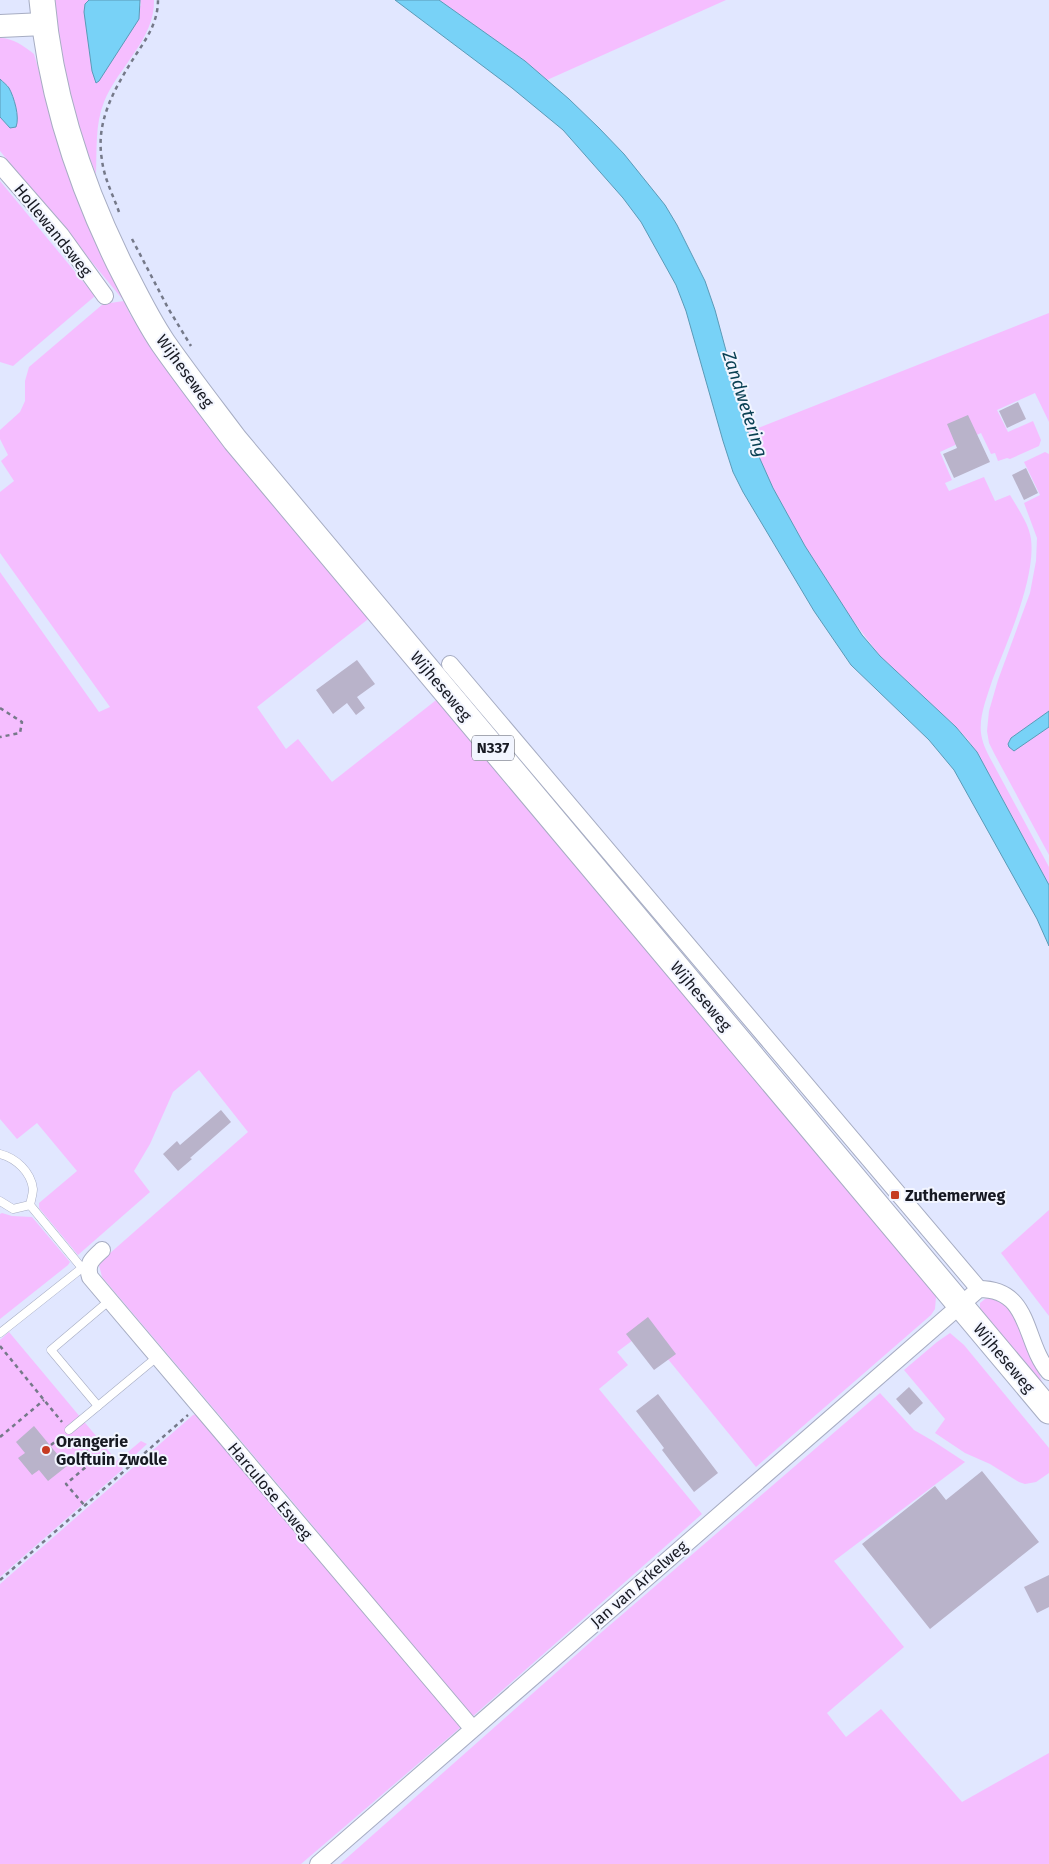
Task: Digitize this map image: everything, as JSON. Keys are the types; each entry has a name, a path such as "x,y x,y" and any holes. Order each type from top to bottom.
{"main road":[{"path":"0,26 43,12"},
{"name":"Wijheseweg","path":"43,12 63,116 90,200 134,293 163,342 241,448 1049,1411"}],"street":[{"name":"Hollewandsweg","path":"0,165 61,235 105,296"},
{"name":"Wijheseweg","path":"450,664 979,1289 1004,1293 1014,1302 1023,1316 1040,1362 1049,1372"},
{"path":"85,1269 90,1261 102,1250"},
{"name":"Harculose Esweg","path":"85,1269 198,1406 472,1728"},
{"path":"960,1305 979,1289"},
{"name":"Jan van Arkelweg","path":"318,1864 960,1305"}],"lane":[{"path":"0,1154 16,1162 28,1174 33,1190 30,1205"},
{"path":"0,1201 13,1209 30,1205"},
{"path":"0,1333 85,1269 30,1205"},
{"path":"98,1406 51,1350 110,1300"},
{"path":"69,1430 157,1357"}],"path":[{"path":"120,214 102,161 101,137 103,120 108,103 120,80 153,27 157,16 158,0"},
{"name":"Wijheseweg","path":"128,231 145,266 193,348"},
{"path":"0,708 22,722 20,732 0,737"},
{"path":"0,1346 94,1460 66,1484 85,1506"},
{"path":"0,1437 44,1400"},
{"path":"0,1580 198,1406"}],"shaded area":[{"path":"54,0 89,0 85,4 84,12 92,71 141,5 140,0 154,0 153,14 149,27 110,89 101,110 97,137 96,174 74,110 60,45"},
{"path":"439,0 726,0 547,80 525,61"},
{"path":"0,38 14,41 34,54 71,184 95,242 123,300 0,151 0,117 10,128 9,87 0,79"},
{"path":"0,181 95,296 13,366 0,362"},
{"path":"124,301 131,316 182,389 372,616 257,707 286,749 298,739 332,782 440,697 886,1232 936,1297 935,1309 931,1315 756,1467 645,1331 617,1352 628,1365 599,1389 702,1514 472,1717 102,1277 99,1265 101,1261 248,1132 199,1070 173,1092 150,1144 134,1171 150,1192 78,1255 39,1208 39,1203 77,1171 37,1123 17,1139 0,1119 0,572 99,712 110,707 0,553 0,492 14,481 1,461 8,455 0,439 0,430 20,412 25,401 25,381 29,367 103,304"},
{"path":"1049,313 1049,422 1035,393 997,410 1008,432 1033,421 1041,440 1039,446 1010,459 998,461 995,453 991,454 981,433 940,452 952,480 945,483 949,491 984,477 995,501 1010,495 1030,533 1031,555 1025,592 986,700 982,713 981,733 983,743 990,758 1049,867 1049,885 969,741 880,656 848,614 805,546 773,488 748,432"},
{"path":"1045,452 1049,454 1049,711 1011,738 1014,751 1049,727 1049,855 989,743 987,731 989,711 998,680 1030,593 1036,561 1037,538 1024,503 1040,495 1024,462"},
{"path":"1049,1210 1049,1316 1001,1253"},
{"path":"0,1214 12,1216 32,1217 70,1262 0,1319"},
{"path":"1003,1297 1032,1346 1042,1383 980,1312 980,1303 985,1299"},
{"path":"9,1332 117,1461 141,1441 147,1444 122,1467 123,1469 0,1577 0,1340"},
{"path":"950,1333 964,1345 1049,1448 1049,1473 1036,1482 1025,1484 1019,1482 990,1464 965,1453 935,1433 945,1419 904,1370"},
{"path":"880,1393 914,1430 965,1462 834,1561 904,1647 827,1713 846,1737 881,1709 962,1802 1049,1753 1049,1864 340,1864 603,1631"},
{"path":"200,1413 461,1727 301,1864 0,1864 0,1584 193,1415"}],"water":[{"path":"89,0 140,0 139,19 96,83 92,71 84,12 85,4"},
{"path":"395,0 439,0 525,61 599,128 624,154 665,205 705,281 715,310 748,432 773,488 805,546 862,635 880,656 956,727 977,752 1049,885 1049,946 1037,919 954,770 929,740 851,665 814,611 743,492 733,472 723,441 686,311 676,285 641,222 623,198 563,130 512,88"},
{"path":"0,79 9,88 13,96 17,113 16,127 10,128 0,117"},
{"path":"1049,711 1049,727 1014,751 1009,747 1008,744 1011,738"}],"building":[{"path":"1018,402 1026,419 1007,428 999,411"},
{"path":"968,415 990,462 954,478 943,454 957,448 947,424"},
{"path":"1026,468 1038,493 1024,500 1012,475"},
{"path":"357,660 375,684 357,697 365,708 356,715 347,703 333,714 316,690"},
{"path":"221,1110 231,1122 178,1171 163,1154 177,1141 180,1145"},
{"path":"648,1317 676,1354 654,1370 626,1334"},
{"path":"909,1387 923,1403 910,1415 896,1399"},
{"path":"658,1394 718,1473 694,1492 662,1450 664,1448 636,1411"},
{"path":"34,1426 67,1466 48,1481 39,1470 32,1475 18,1458 25,1453 16,1442"},
{"path":"982,1471 1039,1542 930,1629 862,1544 935,1486 946,1500"},
{"path":"1049,1575 1049,1607 1037,1613 1024,1587"}],"place":[{"name":"Zuthemerweg","path":"895,1195"},
{"name":"Orangerie Golftuin Zwolle","path":"46,1450"}],"water label":[{"name":"Zandwetering","path":"745,404"}]}
